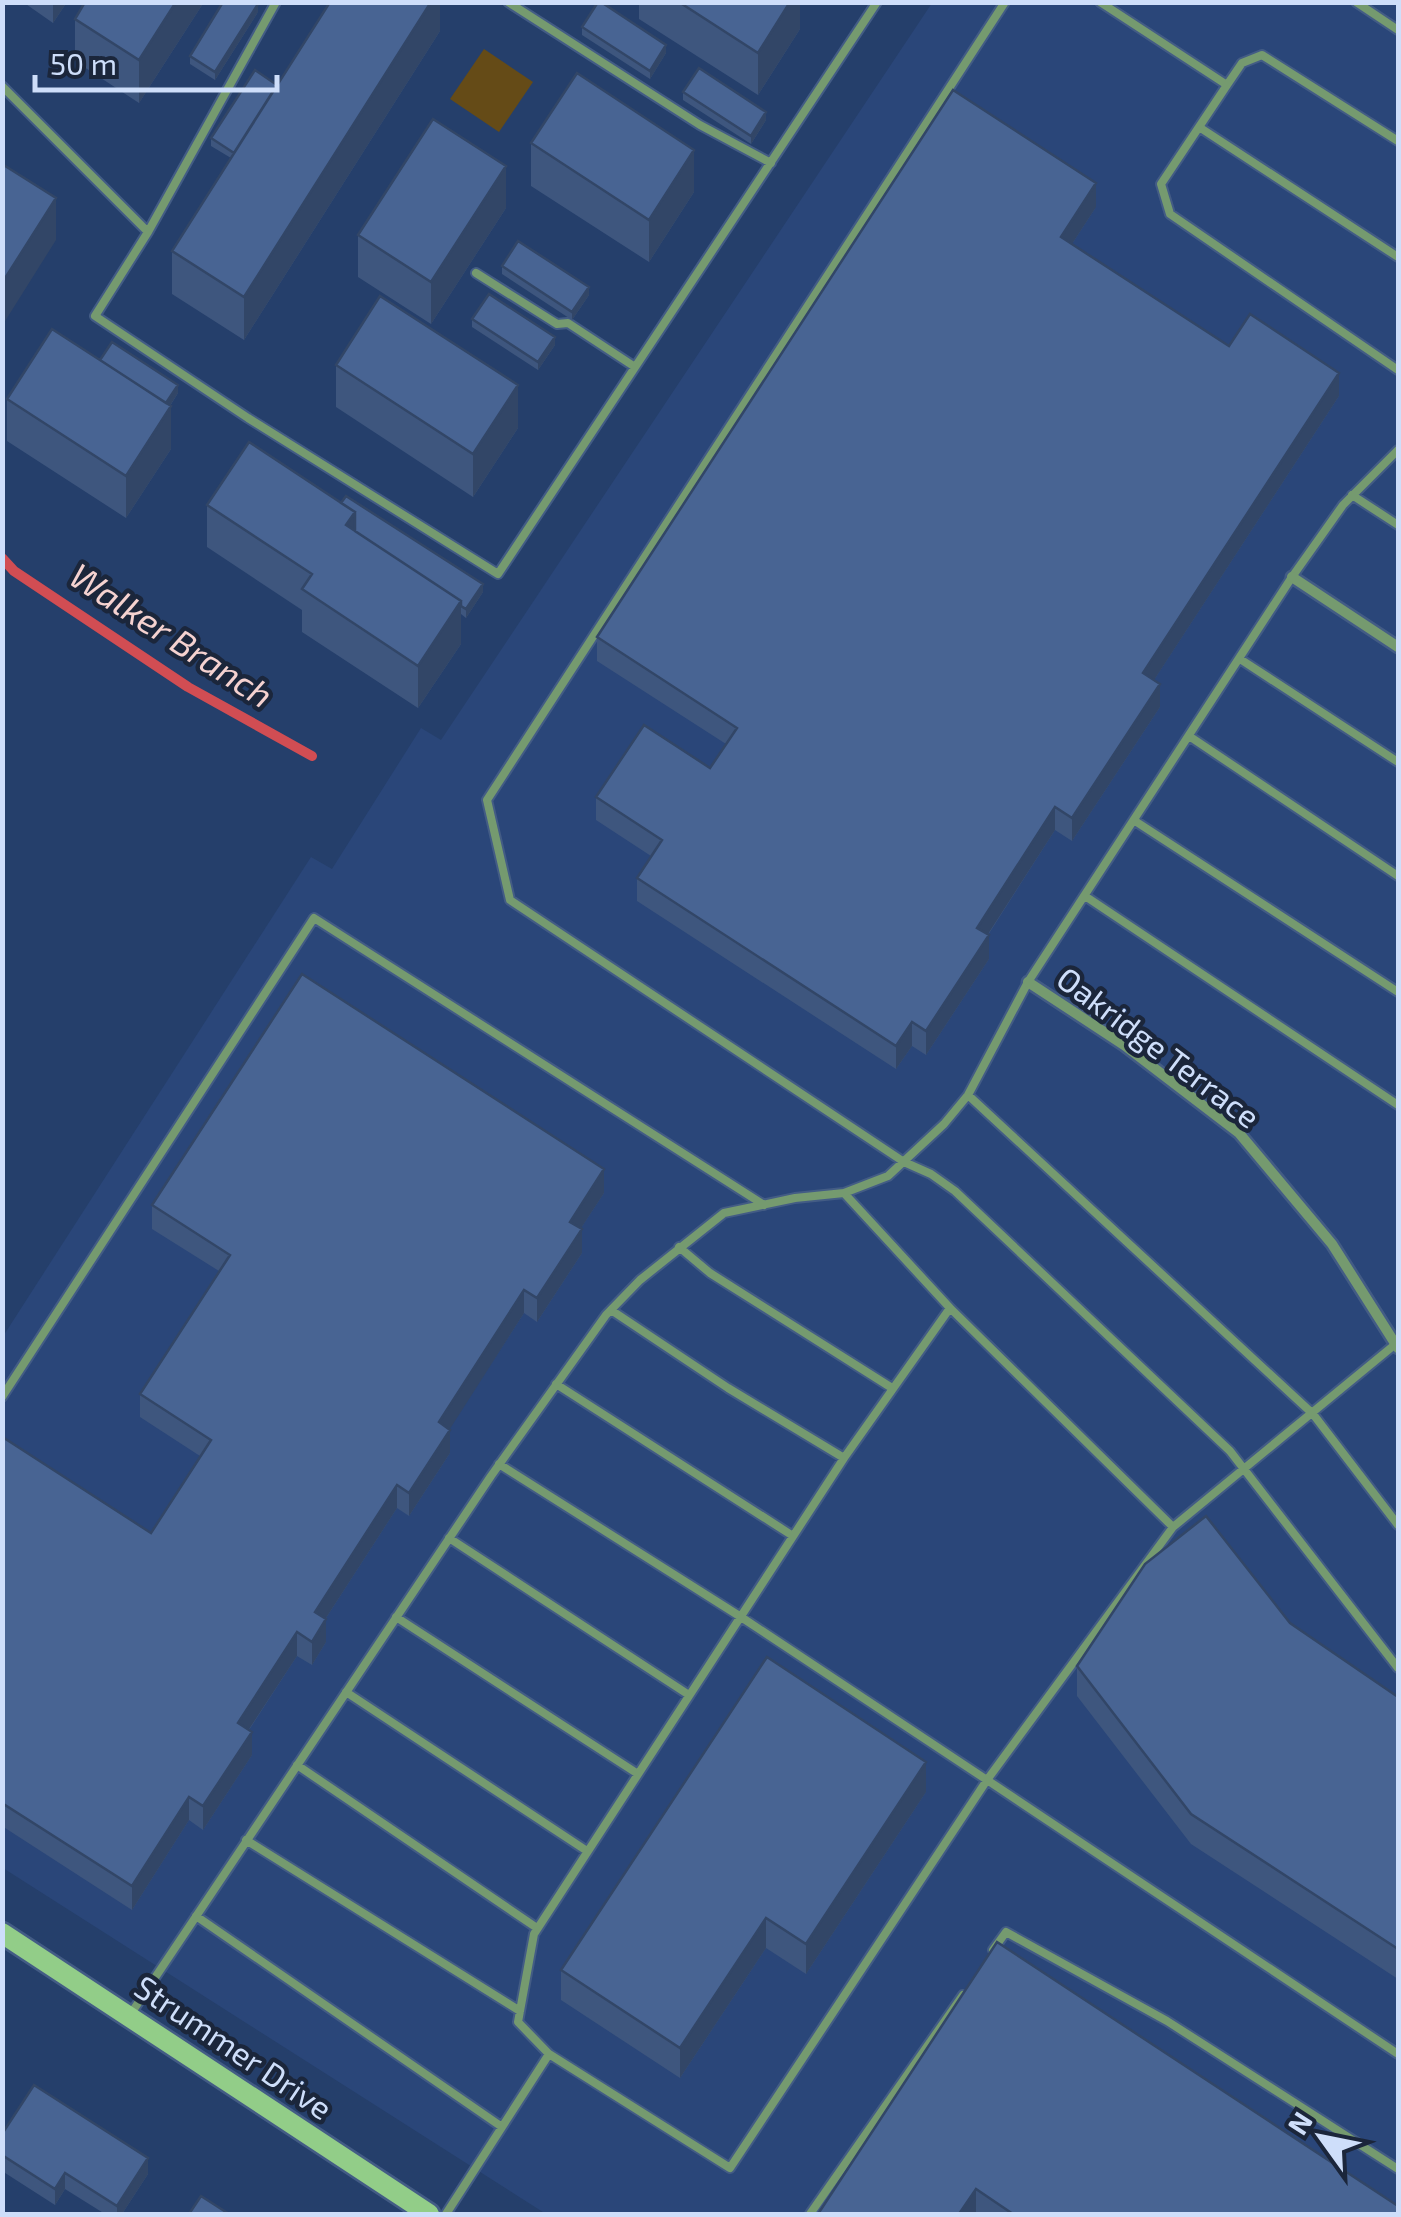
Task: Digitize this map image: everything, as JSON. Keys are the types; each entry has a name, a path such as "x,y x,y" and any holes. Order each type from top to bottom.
{"main road":[{"name":"Strummer Drive","path":"2,1933 428,2214"}],"street":[{"path":"1292,577 1398,647"},
{"name":"Oakridge Terrace","path":"1028,982 1124,1045 1239,1133 1332,1244 1398,1345"}],"lane":[{"path":"276,2 148,232 96,316 248,418 498,574 878,2"},
{"path":"508,2 700,126 770,163"},
{"path":"1005,2 488,800 510,900 904,1162 931,1174 954,1191 1246,1468 1398,1668"},
{"path":"1100,2 1227,85"},
{"path":"1356,2 1398,30"},
{"path":"1398,141 1262,56 1242,63 1161,184 1170,214 1398,370"},
{"path":"2,86 148,232"},
{"path":"1200,127 1398,257"},
{"path":"476,273 557,324 568,323 635,367"},
{"path":"130,2015 499,1464 611,1310 678,1247 724,1213 844,1194 888,1176 944,1124 968,1095 1028,982 1292,577 1352,495 1398,450"},
{"path":"1352,495 1398,525"},
{"path":"1240,659 1398,762"},
{"path":"1189,736 1398,876"},
{"path":"1135,821 1398,992"},
{"path":"1085,896 1398,1105"},
{"path":"2,1396 314,918 764,1204"},
{"path":"968,1095 1312,1414 1398,1525"},
{"path":"844,1194 950,1308 1173,1527"},
{"path":"678,1247 710,1274 892,1388"},
{"path":"950,1308 844,1458 537,1928 518,2022 549,2054 730,2168 987,1780 1173,1527 1398,1345"},
{"path":"611,1310 728,1388 844,1458"},
{"path":"556,1384 793,1536"},
{"path":"499,1464 741,1616 1398,2054"},
{"path":"449,1538 689,1695"},
{"path":"396,1618 638,1774"},
{"path":"346,1692 587,1852"},
{"path":"297,1765 537,1928"},
{"path":"246,1840 520,2011"},
{"path":"196,1916 502,2128"},
{"path":"984,1964 1006,1932 1167,2021 1398,2169"},
{"path":"810,2214 973,1980"},
{"path":"446,2214 549,2054"}],"shaded area":[{"path":"932,3 1398,3 1398,2214 546,2214 3,1868 2,1338 311,857 332,869 421,728 441,740"},
{"path":"484,49 533,82 499,132 450,99"}],"building":[{"path":"85,2 176,2 139,60 75,19"},
{"path":"223,2 258,4 215,72 190,56"},
{"path":"330,2 431,2 244,297 172,251"},
{"path":"598,2 666,45 650,71 582,27"},
{"path":"679,2 790,2 758,53"},
{"path":"699,68 766,112 751,136 683,92"},
{"path":"255,70 277,85 234,153 211,138"},
{"path":"577,73 694,150 649,220 531,143"},
{"path":"953,90 1096,183 1061,237 1229,346 1250,314 1339,373 1143,673 1160,684 1072,818 1055,807 977,928 989,935 926,1031 912,1022 896,1046 637,878 662,840 596,797 644,725 710,768 737,728 597,637"},
{"path":"433,119 506,166 431,282 358,235"},
{"path":"2,164 56,198 2,283"},
{"path":"518,241 589,287 572,312 502,266"},
{"path":"489,294 555,337 538,362 472,319"},
{"path":"380,296 518,385 473,454 336,365"},
{"path":"52,329 171,406 126,476 7,399"},
{"path":"112,342 178,385 166,403 100,360"},
{"path":"249,442 355,512 346,525 461,601 418,666 302,589 312,574 207,505"},
{"path":"346,496 483,584 466,609 461,601 355,531 355,512 341,503"},
{"path":"302,974 604,1169 570,1222 582,1229 537,1298 524,1290 439,1422 450,1430 409,1493 397,1485 315,1612 326,1619 312,1642 297,1632 238,1723 252,1732 203,1806 189,1797 132,1886 2,1803 2,1441 4,1438 151,1533 211,1440 140,1394 230,1255 152,1205"},
{"path":"1206,1516 1290,1623 1398,1697 1398,1949 1191,1814 1077,1666 1145,1564"},
{"path":"767,1657 926,1762 806,1944 766,1918 680,2048 561,1970"},
{"path":"997,1942 1398,2206 1398,2214 1013,2214 976,2189 959,2214 818,2214"},
{"path":"34,2085 148,2158 117,2206 65,2173 55,2189 2,2155 2,2134"},
{"path":"201,2196 229,2214 189,2214"}],"waterway":[{"name":"Walker Branch","path":"2,558 14,571 188,687 312,756"}]}
